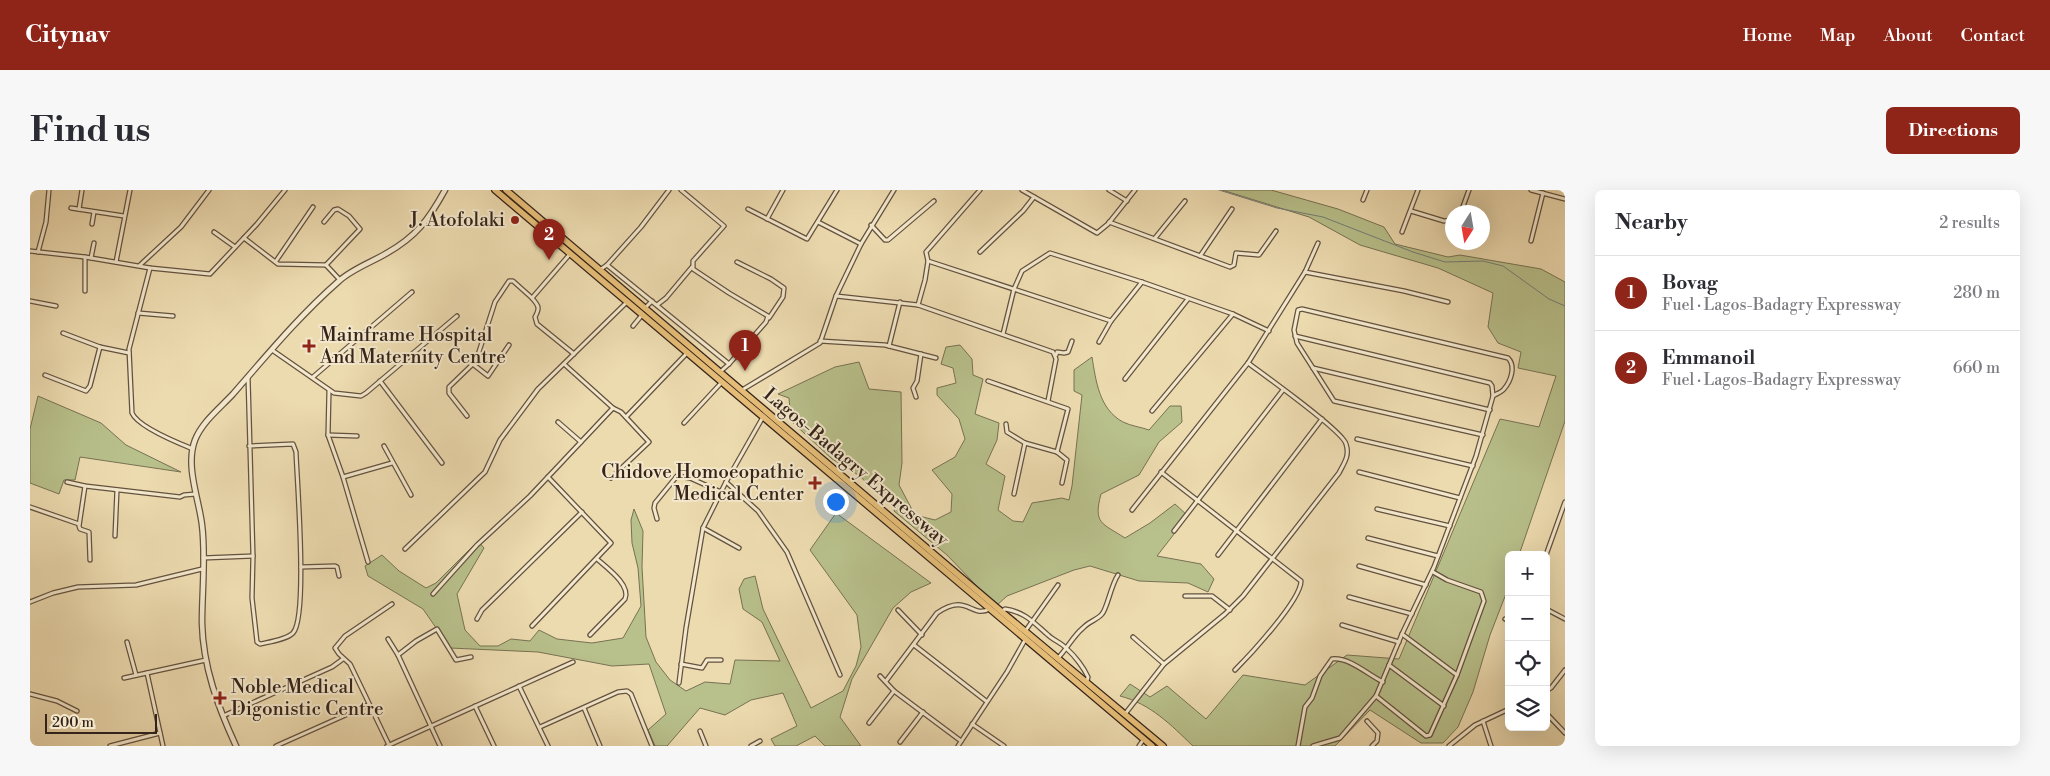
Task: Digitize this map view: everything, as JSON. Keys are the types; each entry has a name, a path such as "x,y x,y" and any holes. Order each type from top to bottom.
{"highway":[{"name":"Lagos-Badagry Expressway","path":"495,190 1152,746"},
{"name":"Lagos-Badagry Expressway","path":"506,190 1002,612 1026,630 1163,746"},
{"path":"554,239 559,234"}],"street":[{"path":"38,252 46,222 49,190"},
{"path":"79,209 82,190"},
{"path":"116,262 130,190"},
{"path":"139,266 181,227 209,190"},
{"path":"30,251 85,257 150,268 210,274 285,190"},
{"path":"236,746 222,716 210,681 206,660 202,626 202,526 191,454 196,437 212,415 271,349 340,280 393,250 414,235 430,216 445,190"},
{"path":"600,270 607,265 641,227 669,190"},
{"path":"657,305 666,298 692,267 693,261 724,226 681,190"},
{"path":"767,219 783,190"},
{"path":"748,210 806,239 809,238 837,190"},
{"path":"820,341 836,296 861,244 894,190"},
{"path":"918,305 925,280 928,261 926,252 928,248 980,190"},
{"path":"1022,190 1095,233 1100,233 1135,190"},
{"path":"1109,190 1127,201"},
{"path":"1363,200 1367,190"},
{"path":"1402,232 1418,190"},
{"path":"1464,205 1469,190"},
{"path":"1531,190 1565,199"},
{"path":"1530,241 1543,193"},
{"path":"980,252 1023,211 1034,197"},
{"path":"871,225 885,240 888,240 934,201"},
{"path":"1155,238 1185,201"},
{"path":"276,261 313,207"},
{"path":"72,208 124,216"},
{"path":"244,238 283,265 326,265 360,229 349,216 338,209 334,210 324,222"},
{"path":"1200,256 1232,210"},
{"path":"1411,211 1445,221"},
{"path":"92,224 94,212"},
{"path":"818,222 861,244"},
{"path":"1109,222 1230,267 1234,265 1236,253 1259,255 1276,231"},
{"path":"214,232 235,247"},
{"path":"91,258 94,243"},
{"path":"1132,510 1248,363 1304,272 1318,243"},
{"path":"1003,334 1014,289 1023,269 1050,253 1142,282 1233,314 1269,331"},
{"path":"532,298 570,254"},
{"path":"85,257 85,291"},
{"path":"928,261 1111,321"},
{"path":"720,372 768,319 783,297 784,288 738,262"},
{"path":"326,265 340,280"},
{"path":"607,265 729,364"},
{"path":"692,267 729,294 768,315 768,319"},
{"path":"150,268 130,341 132,413 134,418 166,438 193,449"},
{"path":"1304,272 1404,291 1448,302"},
{"path":"467,416 449,392 449,388 474,365 479,356 495,302 508,282 513,281 539,306 540,309 535,318 537,324 574,354"},
{"path":"1099,342 1111,321 1142,282"},
{"path":"313,377 412,292"},
{"path":"836,296 918,305 1053,352 1055,356"},
{"path":"1125,379 1188,299"},
{"path":"30,301 56,306"},
{"path":"405,549 487,470 494,450 506,430 538,389 627,301"},
{"path":"645,308 652,301"},
{"path":"889,346 900,302"},
{"path":"1483,435 1334,401 1312,368 1295,336 1294,330 1298,310 1302,308 1508,358 1512,363 1511,376 1504,389 1493,396"},
{"path":"138,313 173,316"},
{"path":"1152,411 1233,314"},
{"path":"633,326 643,315"},
{"path":"271,349 313,377 329,391 361,396 366,394 457,316"},
{"path":"63,333 100,347 129,353"},
{"path":"1295,336 1490,383 1493,396 1473,466 1450,526 1432,572 1402,634 1376,696 1369,707 1340,738 1313,746"},
{"path":"1048,401 1055,356 1057,352 1068,352 1072,340"},
{"path":"742,390 820,341 889,346 936,358"},
{"path":"474,365 488,376 509,345"},
{"path":"45,375 86,391 90,386 100,347"},
{"path":"626,417 688,352"},
{"path":"916,397 913,388 917,381 921,354"},
{"path":"1125,714 1164,664 1230,610 1273,558 1338,473 1346,459 1348,453 1346,441 1322,419 1248,363"},
{"path":"564,364 613,408 626,417 649,442 611,478"},
{"path":"1312,368 1490,410"},
{"path":"248,375 249,446 253,556 252,598 258,644 287,636 293,632 301,590 296,449 293,444 249,446"},
{"path":"380,381 442,463"},
{"path":"988,381 1066,407 1068,411 1057,452"},
{"path":"684,423 722,382"},
{"path":"1174,531 1283,390"},
{"path":"329,391 328,435 343,477 368,562"},
{"path":"433,594 477,546 548,477 613,408"},
{"path":"679,683 703,528 726,482 763,417"},
{"path":"1218,555 1322,419"},
{"path":"558,422 581,442"},
{"path":"1006,424 1007,432 1025,443 1057,452 1067,460 1062,483"},
{"path":"328,435 357,436"},
{"path":"1356,439 1473,466"},
{"path":"1014,494 1025,443"},
{"path":"384,446 411,495"},
{"path":"343,477 392,463"},
{"path":"1161,472 1301,581 1301,586 1287,609 1235,670"},
{"path":"1359,472 1460,498"},
{"path":"657,518 654,508 655,503 677,476 690,478 721,492"},
{"path":"532,626 610,546 611,542 548,477"},
{"path":"67,482 84,486 180,497 187,494 196,494"},
{"path":"726,482 758,511 787,552 840,675"},
{"path":"84,486 79,524 80,529 89,532 90,560"},
{"path":"115,536 118,490"},
{"path":"1547,551 1565,502"},
{"path":"30,507 79,524"},
{"path":"1377,508 1450,526"},
{"path":"477,619 482,610 582,512"},
{"path":"703,528 739,548"},
{"path":"1368,538 1438,556"},
{"path":"203,558 253,556"},
{"path":"590,635 626,600 627,594 624,586 597,559"},
{"path":"301,567 335,566 338,567 339,576"},
{"path":"1359,566 1426,585"},
{"path":"30,602 53,593 78,587 136,584 202,569"},
{"path":"1376,696 1427,736 1430,735 1457,675 1484,598 1477,590 1447,580 1432,572"},
{"path":"1058,658 1080,630 1091,620 1102,614 1107,605 1113,583 1118,575"},
{"path":"1026,630 1058,585"},
{"path":"1185,596 1212,596 1230,610"},
{"path":"1349,597 1412,614"},
{"path":"392,604 339,642 336,649 350,664 388,746 573,662"},
{"path":"886,681 937,614 952,605 964,604 979,612 990,609"},
{"path":"1002,612 1005,609 1018,611 1067,648 1086,672 1087,682"},
{"path":"898,610 922,635"},
{"path":"1550,611 1565,619"},
{"path":"1342,625 1399,642"},
{"path":"398,655 416,641 437,629 456,660 470,657"},
{"path":"1402,634 1457,675"},
{"path":"1133,637 1164,664"},
{"path":"388,639 398,655 440,746"},
{"path":"958,746 1007,672 1025,640"},
{"path":"127,642 136,675"},
{"path":"914,645 986,701"},
{"path":"222,716 332,667 344,658"},
{"path":"1298,746 1305,707 1312,698 1320,676 1332,660 1339,658 1351,663 1382,682"},
{"path":"124,678 206,660"},
{"path":"681,664 702,668 709,660 721,660"},
{"path":"1389,665 1444,706"},
{"path":"1550,689 1565,670"},
{"path":"147,673 163,746"},
{"path":"880,676 894,691 961,741"},
{"path":"519,686 548,746"},
{"path":"540,727 622,691 629,692 652,746"},
{"path":"869,723 894,691"},
{"path":"30,694 57,701 77,712"},
{"path":"276,746 368,705"},
{"path":"475,706 494,746"},
{"path":"584,708 600,746"},
{"path":"1449,746 1483,721 1505,711"},
{"path":"900,742 922,712"},
{"path":"1550,716 1563,728 1565,733"},
{"path":"1367,721 1378,733 1378,737 1372,746"},
{"path":"1483,721 1491,746"},
{"path":"972,724 1004,746"},
{"path":"700,732 706,746"},
{"path":"110,746 160,733"},
{"path":"1139,746 1144,739"},
{"path":"751,746 760,742"}],"green space":[{"path":"1222,190 1271,190 1338,209 1384,227 1395,244 1448,257 1460,255 1541,269 1565,282 1565,421 1520,551 1505,551 1505,596 1490,635 1473,692 1458,727 1443,743 1421,743 1370,710 1335,746 1193,746 1151,710 1120,696 1130,684 1150,697 1167,686 1206,719 1243,675 1305,685 1347,655 1399,659 1500,419 1539,427 1556,376 1518,368 1521,352 1498,343 1488,327 1493,293 1438,268 1360,245 1309,217"},
{"path":"960,345 972,359 973,375 983,379 975,414 999,423 997,440 986,464 1005,476 998,510 1013,521 1023,522 1032,503 1062,498 1069,500 1082,395 1074,391 1074,370 1092,357 1100,394 1109,410 1123,422 1149,430 1170,406 1181,406 1182,422 1159,442 1139,475 1101,494 1098,511 1101,522 1125,538 1150,523 1175,504 1188,516 1157,556 1201,564 1214,579 1208,592 1188,583 1139,581 1090,566 1074,570 1007,596 996,606 947,555 894,511 897,501 887,492 875,492 860,476 832,459 791,421 789,398 778,394 835,367 859,362 869,389 901,392 902,463 899,485 915,515 935,520 951,512 952,494 932,470 955,457 965,439 959,419 937,395 937,388 956,383 953,368 941,364 946,347"},
{"path":"38,396 101,423 126,445 181,472 80,457 75,480 64,480 59,494 30,483 30,429"},
{"path":"634,509 643,531 642,567 646,637 656,662 670,680 686,691 705,682 730,684 735,660 780,661 762,622 743,609 739,589 744,579 755,576 763,609 811,708 843,691 856,666 861,647 857,615 810,550 836,513 931,583 911,592 893,608 852,679 840,717 861,746 825,746 815,736 796,746 775,746 771,739 797,726 783,693 751,700 725,715 700,708 667,746 655,746 648,730 666,714 649,664 612,666 538,652 450,648 423,609 368,576 365,566 382,555 399,571 426,588 436,583 478,541 484,548 457,594 465,630 480,646 498,646 511,639 530,641 539,630 557,639 592,643 623,638 641,606 638,568 632,543 631,520"}],"waterway":[{"path":"1219,190 1277,208 1323,217 1413,252 1445,262 1483,261 1503,266 1549,299 1565,306"}],"place":[{"name":"J. Atofolaki","path":"515,220"},
{"name":"Emmanoil","path":"549,260"},
{"name":"Mainframe Hospital And Maternity Centre","path":"309,346"},
{"name":"Bovag","path":"745,371"},
{"name":"Chidove Homoeopathic Medical Center","path":"815,483"},
{"name":"Noble Medical Digonistic Centre","path":"220,698"}]}
